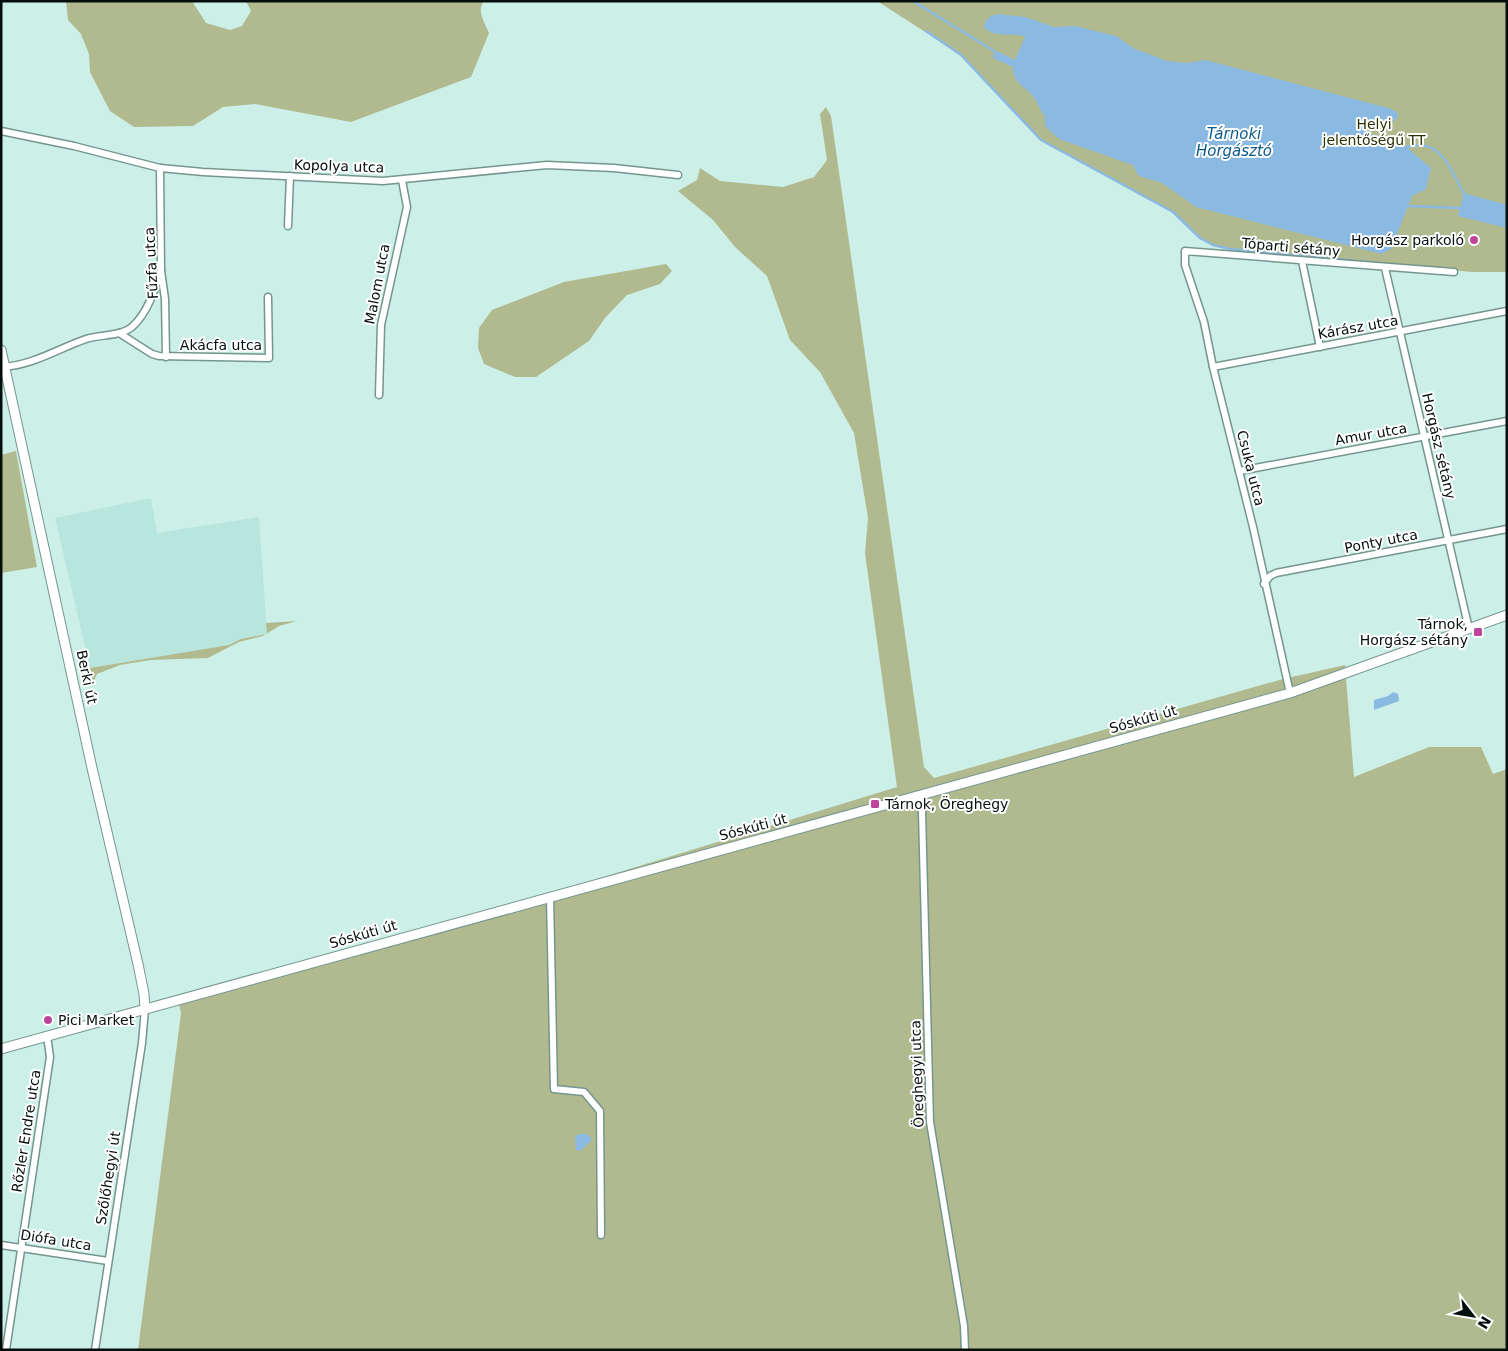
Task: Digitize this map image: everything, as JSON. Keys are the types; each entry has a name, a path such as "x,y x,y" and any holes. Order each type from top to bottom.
{"main road":[{"name":"Berki út","path":"1,350 3,367 92,768 138,964 145,1009"},
{"name":"Sóskúti út","path":"1,1048 1290,693 1507,615"}],"street":[{"name":"Kopolya utca","path":"1,131 67,144 160,168 290,176 402,180 547,165 614,168 678,175"},
{"name":"Fűzfa utca","path":"160,168 161,271 165,299 166,357"},
{"path":"288,226 290,176"},
{"name":"Malom utca","path":"379,395 381,325 407,207 402,180"},
{"name":"Tóparti sétány","path":"1185,251 1454,272"},
{"name":"Csuka utca","path":"1185,251 1185,265 1199,305 1253,527 1264,584 1290,693"},
{"path":"1302,261 1320,347"},
{"name":"Horgász sétány","path":"1385,268 1469,629"},
{"path":"3,367 32,362 86,339 119,333 133,326 140,318 161,271"},
{"name":"Akácfa utca","path":"119,333 152,354 166,357 269,358 268,297"},
{"name":"Kárász utca","path":"1213,367 1507,311"},
{"name":"Amur utca","path":"1239,471 1507,421"},
{"name":"Ponty utca","path":"1264,584 1270,576 1276,573 1507,529"},
{"name":"Öreghegyi utca","path":"920,795 930,1122 964,1326 965,1350"},
{"path":"550,897 554,1089 584,1092 600,1111 601,1235"},
{"name":"Szőlőhegyi út","path":"95,1350 142,1043 145,1009"},
{"name":"Rőzler Endre utca","path":"6,1350 50,1057 48,1036"},
{"name":"Diófa utca","path":"1,1245 108,1261"}],"shaded area":[{"path":"151,498 157,533 259,517 267,634 241,639 229,645 90,668 55,518"}],"green space":[{"path":"66,1 192,1 206,23 230,30 242,26 251,11 246,1 484,1 481,13 489,33 471,77 351,122 255,104 223,107 193,126 134,127 110,111 90,72 89,54 81,34 68,20"},
{"name":"Helyi jelentőségű TT","path":"877,1 1507,1 1507,272 1472,272 1230,249 1213,245 1200,238 1173,212 1041,140 961,55"},
{"path":"826,107 831,116 924,767 934,778 1283,679 1345,665 1354,777 1429,747 1481,747 1493,774 1507,769 1507,1350 138,1350 181,1013 177,996 561,890 897,787 865,553 868,518 854,433 820,372 790,340 767,276 735,247 713,220 678,191 697,180 700,168 720,181 783,187 814,177 827,160 820,114"},
{"path":"666,264 672,271 660,284 627,295 605,318 589,341 536,377 515,377 484,364 478,348 479,328 492,310 564,282"},
{"path":"16,451 37,567 1,573 1,455"},
{"path":"297,621 279,626 267,634 266,623"},
{"path":"266,634 239,642 208,658 151,660 120,665 97,674 93,683 90,668 229,645 241,639"}],"water":[{"name":"Tárnoki Horgásztó","path":"998,14 1025,17 1054,27 1075,26 1116,36 1135,49 1167,61 1187,63 1205,60 1388,108 1397,112 1398,117 1389,125 1373,121 1367,123 1365,129 1368,133 1404,145 1431,168 1426,189 1412,196 1391,249 1382,254 1196,207 1162,183 1139,176 1133,165 1059,139 1045,126 1045,116 1035,99 1015,78 1013,67 993,58 994,51 997,51 1015,60 1025,37 994,33 984,27 989,18"},
{"path":"1464,193 1507,205 1507,228 1458,216"},
{"path":"1393,692 1398,694 1399,701 1374,710 1374,700 1388,696"},
{"path":"579,1134 586,1134 591,1137 591,1141 580,1151 576,1150 575,1137"}],"waterway":[{"path":"913,1 994,51"},
{"path":"926,31 961,55 1041,140 1173,212 1200,238 1213,245 1230,249 1377,263"},
{"path":"1405,147 1421,145 1436,151 1447,163 1464,193"},
{"path":"1407,206 1460,208"}],"place":[{"name":"Horgász parkoló","path":"1474,240"},
{"name":"Tárnok, Horgász sétány","path":"1478,632"},
{"name":"Tárnok, Öreghegy","path":"875,804"},
{"name":"Pici Market","path":"48,1020"}]}
